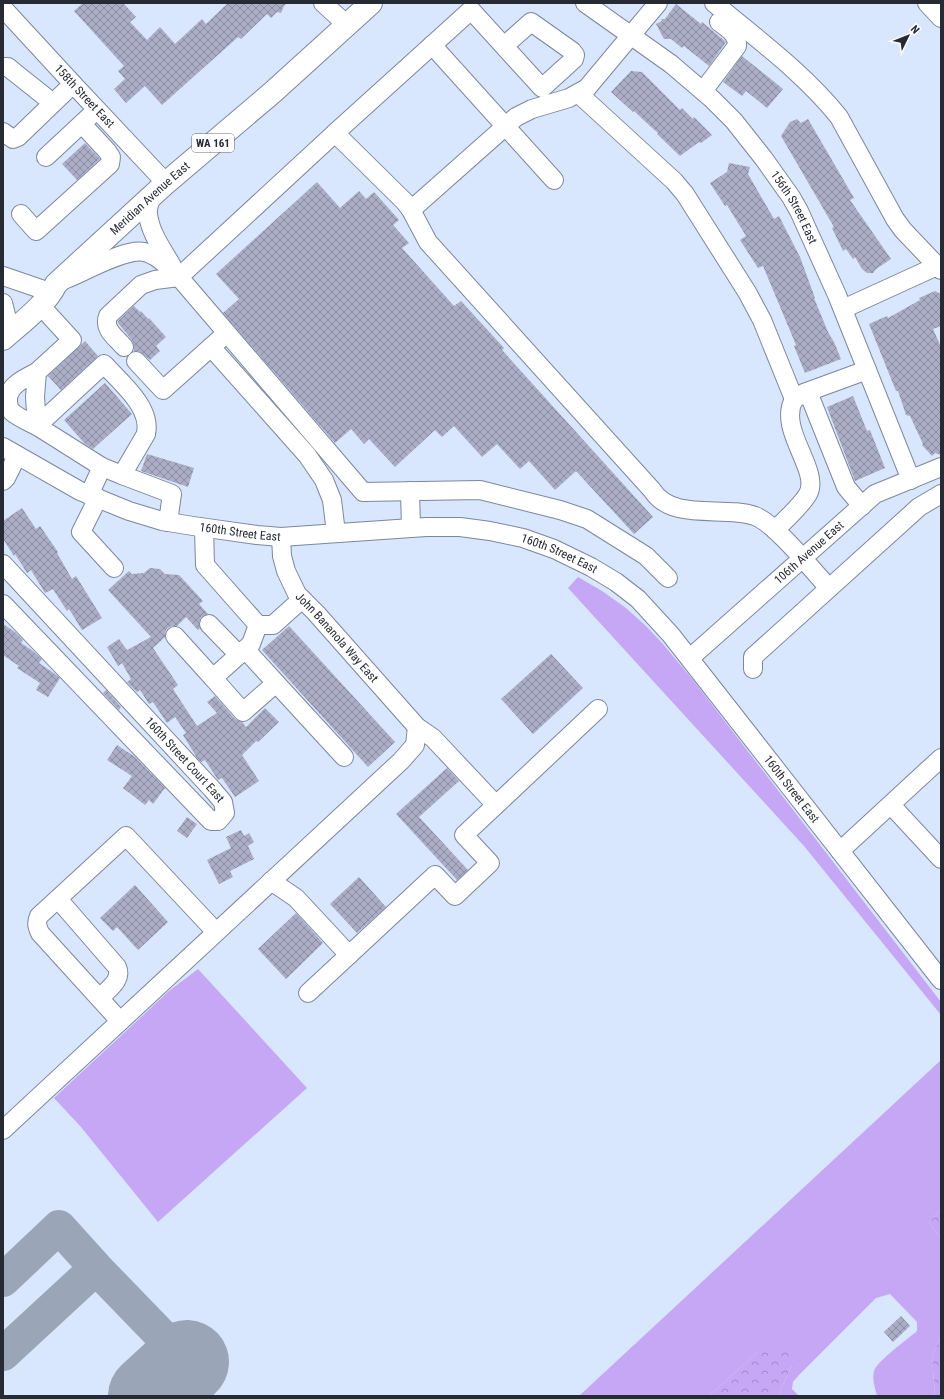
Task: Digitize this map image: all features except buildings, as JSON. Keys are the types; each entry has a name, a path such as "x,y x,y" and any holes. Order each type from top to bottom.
{"main road":[{"name":"Meridian Avenue East","path":"4,321 46,293 159,189 273,92 371,3"}],"street":[{"path":"324,3 347,25"},
{"name":"156th Street East","path":"585,3 671,64 703,91 734,121 791,197 799,211 843,309 911,480"},
{"path":"411,210 516,117 532,109 579,94 593,83 658,3"},
{"path":"703,91 737,46 735,35 705,9 704,3"},
{"path":"714,3 800,75 830,106 839,118 903,230 939,268 843,309"},
{"path":"927,3 941,18"},
{"name":"158th Street East","path":"3,8 97,110 159,189"},
{"path":"226,333 163,390 108,329 106,322 108,316 141,285 155,280 179,277 471,10 542,88 574,59 575,55 556,39 531,22 504,46"},
{"path":"432,45 554,180"},
{"path":"3,67 8,67 53,103"},
{"path":"3,132 12,139 18,137 73,84"},
{"path":"579,94 674,181 694,207 747,292 846,487 862,506"},
{"path":"46,157 97,110"},
{"path":"21,214 36,231 110,164 111,157 107,151 82,124"},
{"path":"335,133 391,187 411,210 428,242 656,496 668,505 680,509 741,512 756,517 775,530 788,542 829,588"},
{"path":"159,189 148,206 150,224 154,234 179,277"},
{"path":"46,293 122,254 137,251 146,252 162,261 179,277 363,492 480,490 573,515 586,520 646,556 668,578"},
{"path":"3,276 46,293 72,340 36,372 22,379 11,389 7,396 8,407 12,412 102,467 172,494 168,522"},
{"path":"211,347 307,455 324,480 332,500 336,533"},
{"path":"37,426 104,364 140,404 145,414 148,428 122,475"},
{"path":"775,530 800,504 808,494 810,487 810,477 790,424 791,404 801,396 867,370"},
{"path":"36,372 35,397 37,426"},
{"path":"3,481 6,478 10,451"},
{"name":"160th Street East","path":"10,451 93,497 129,511 168,522 204,528 281,537 411,528 460,527 490,531 523,538 554,549 591,567 616,582 638,599 657,618 690,658 941,980"},
{"path":"102,467 81,532 114,568"},
{"name":"106th Avenue East","path":"690,658 875,494 941,467"},
{"path":"410,491 411,528"},
{"path":"753,669 753,657 919,507 941,494"},
{"path":"204,528 205,565 258,625 273,625 302,599"},
{"name":"John Bananola Way East","path":"281,537 282,556 286,571 297,594 418,727 433,738 496,805"},
{"name":"160th Street Court East","path":"3,564 212,789 222,802 224,813 218,821 211,821 3,604"},
{"path":"210,624 276,683 344,757"},
{"path":"213,678 251,644 258,625"},
{"path":"176,636 243,712 276,683"},
{"path":"75,680 94,662"},
{"path":"308,993 435,875 455,896 490,863 464,835 598,709"},
{"path":"3,1130 401,761 414,745 418,727"},
{"path":"840,851 941,758"},
{"path":"890,805 941,858"},
{"path":"120,1021 40,933 37,926 39,916 126,836 216,932"},
{"path":"271,881 296,898 349,955"},
{"path":"58,899 117,966 119,971 118,980 100,998"}],"green space":[{"path":"578,577 602,591 626,608 663,644 693,680 941,1002 941,1015 804,846 568,588"},
{"path":"198,969 307,1088 158,1222 81,1127 54,1098 169,991"},
{"path":"941,1060 941,1209 929,1223 941,1238 941,1335 932,1357 935,1396 877,1396 873,1378 876,1367 917,1331 917,1322 890,1294 876,1298 799,1375 793,1382 792,1389 799,1396 778,1396 794,1360 758,1352 709,1396 579,1396"},
{"path":"941,1209 941,1238 929,1223"},
{"path":"941,1335 941,1396 935,1396 932,1357"},
{"path":"783,1347 794,1360 778,1396 709,1396 758,1352"}],"taxiway":[{"path":"3,1280 59,1227 96,1268"},
{"path":"3,1354 96,1268 187,1362"}],"runway":[{"path":"150,1396 187,1362"}]}
